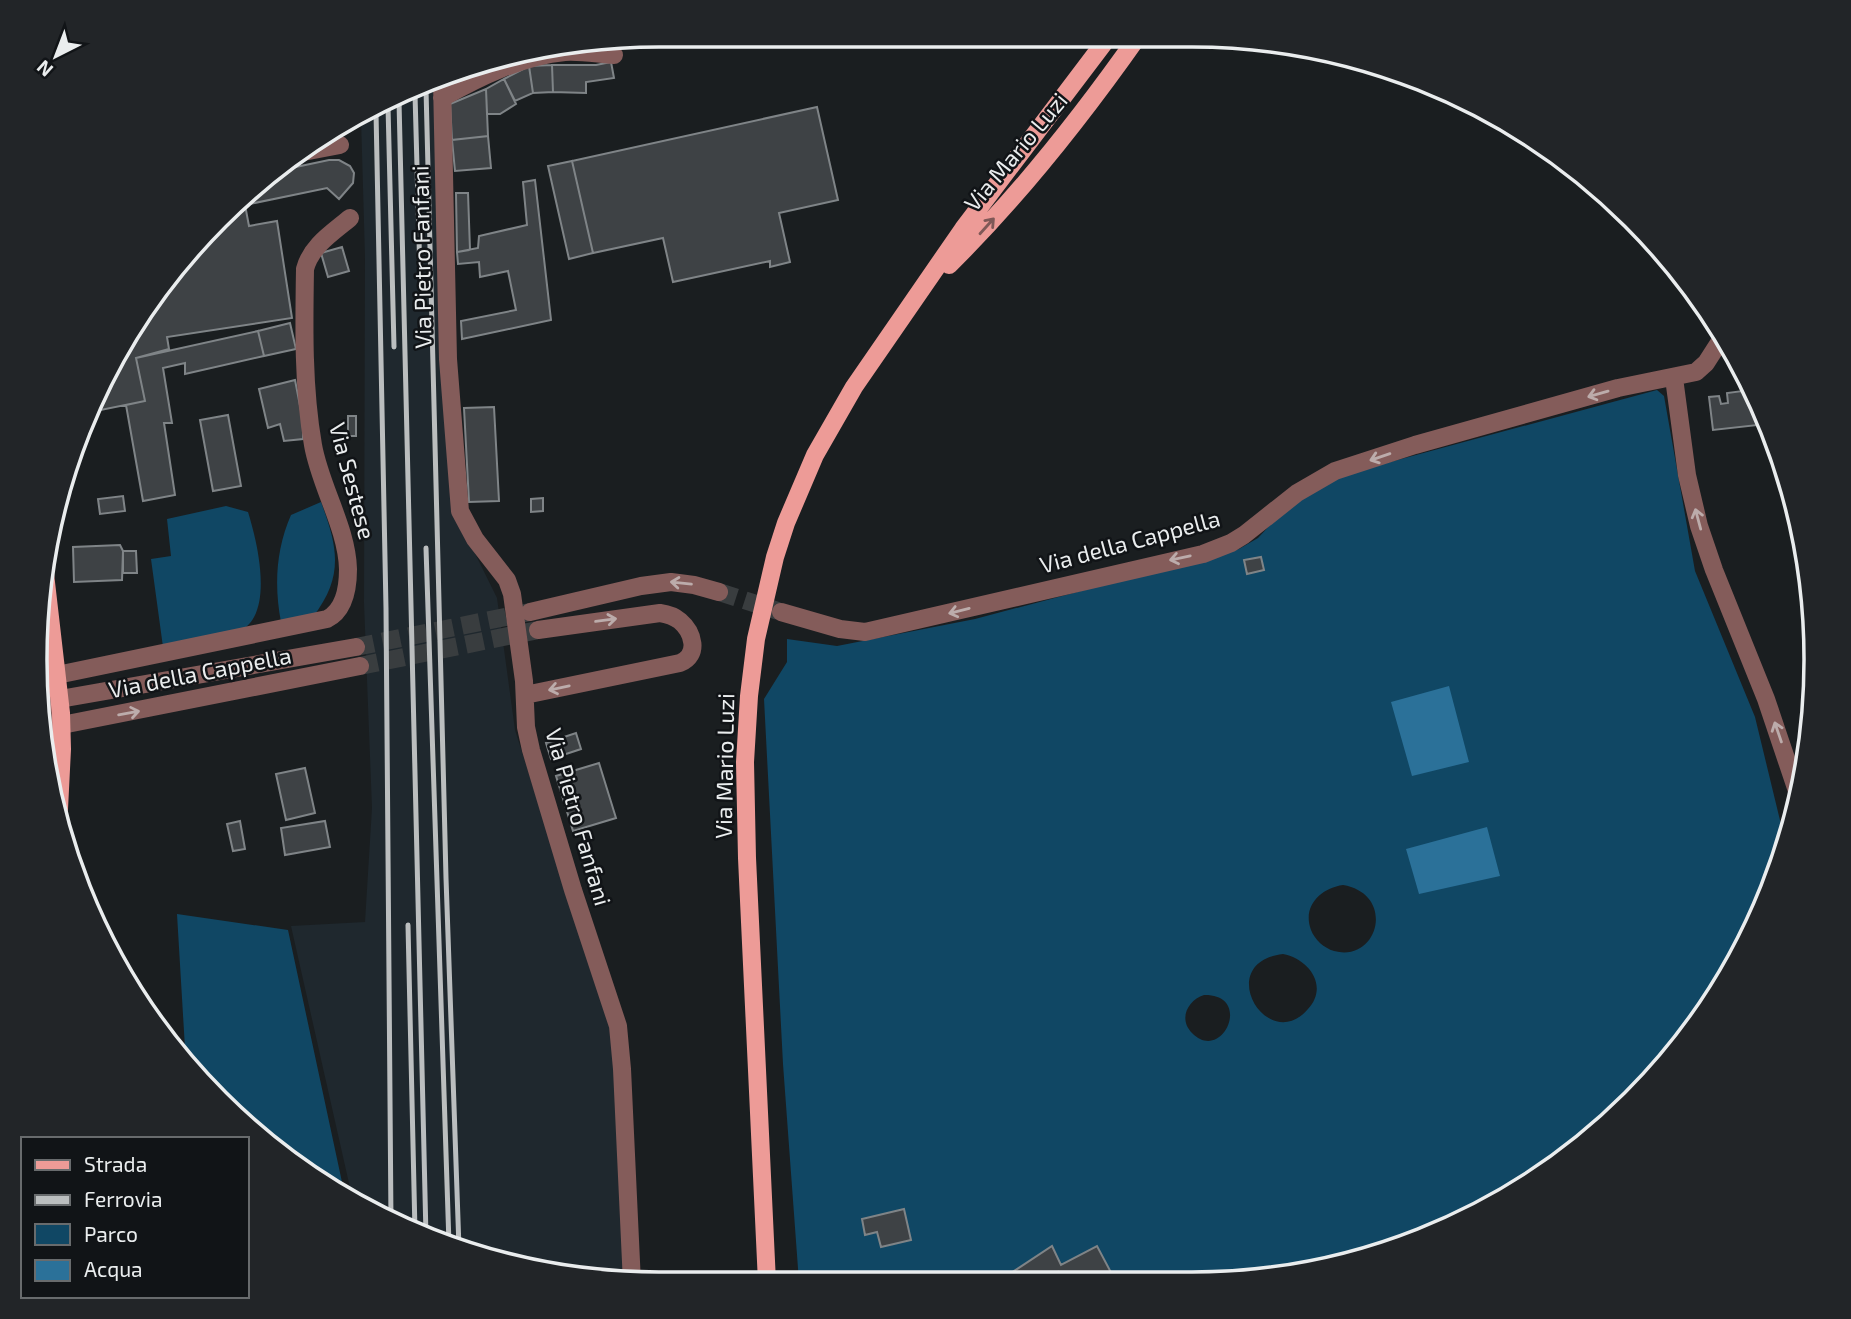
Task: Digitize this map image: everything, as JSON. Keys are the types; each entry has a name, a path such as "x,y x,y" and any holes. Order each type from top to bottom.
{"main road":[{"name":"Via Mario Luzi","path":"767,1272 745,762 756,639 775,557 786,523 815,456 854,387 964,229 1101,47"},
{"name":"Via Mario Luzi","path":"921,292 972,243 1007,204 1131,47"},
{"path":"50,612 60,712 59,780"}],"street":[{"path":"576,53 614,55"},
{"path":"442,90 513,65"},
{"name":"Via Pietro Fanfani","path":"442,90 448,359 460,511 475,539 507,580 512,594 525,695 526,727 531,750 618,1026 631,1271"},
{"path":"321,149 340,145"},
{"name":"Via Sestese","path":"57,675 327,620 340,609 344,600 348,568 345,550 313,448 307,389 305,269 308,256 350,218"},
{"name":"Via della Cappella","path":"781,612 840,629 865,632 1203,554 1231,544 1297,493 1335,471 1415,445 1618,388 1696,372 1718,347"},
{"path":"1674,378 1687,475 1699,526 1766,699 1792,777"},
{"path":"530,612 641,586 671,582 719,592"},
{"path":"525,695 680,663 690,656 692,651 690,634 685,626 678,619 660,613 538,630"},
{"name":"Via della Cappella","path":"60,712 356,647"},
{"path":"47,666 60,712 54,748"},
{"name":"Via della Cappella","path":"60,712 360,666"}],"shaded area":[{"path":"442,88 456,515 497,598 515,730 612,1035 624,1270 580,1267 501,1251 425,1225 350,1188 291,926 365,922 372,808 364,603 365,257 361,125"}],"green space":[{"path":"1657,390 1664,396 1695,571 1755,717 1781,824 1757,894 1741,930 1701,1000 1652,1063 1624,1092 1595,1120 1532,1169 1462,1209 1426,1225 1350,1251 1271,1267 1192,1272 798,1272 783,1064 764,699 787,662 787,639 837,646 975,619 1239,549 1258,538 1288,506 1342,475","holes":["1343,885 1360,891 1370,901 1375,913 1371,938 1362,947 1349,952 1334,951 1323,946 1313,934 1309,921 1309,913 1315,900 1327,890","1283,954 1301,961 1308,968 1313,975 1317,991 1308,1009 1293,1020 1277,1021 1264,1015 1254,1002 1249,988 1251,973 1262,961","1204,995 1219,998 1227,1005 1230,1015 1228,1025 1214,1040 1203,1040 1192,1033 1186,1022 1189,1006"]},
{"path":"321,502 334,548 334,575 330,588 313,617 281,622 278,568 286,528 291,515"},
{"path":"226,506 248,512 256,541 261,577 257,611 250,623 238,632 163,647 151,559 171,556 167,519"},
{"path":"177,914 288,930 342,1183 319,1169 256,1120 185,1045"}],"water":[{"path":"1449,686 1469,762 1412,776 1391,702"},
{"path":"1487,827 1500,876 1419,894 1406,849"}],"building":[{"path":"611,62 614,78 586,82 586,93 553,92 552,65 596,65"},
{"path":"552,65 553,92 533,93 529,66"},
{"path":"529,66 533,93 515,101 504,79"},
{"path":"504,79 516,104 500,114 487,114 486,89"},
{"path":"486,89 488,136 452,140 450,104"},
{"path":"817,107 838,200 779,213 790,262 770,267 770,261 673,282 663,238 593,253 572,161"},
{"path":"488,136 491,168 455,171 452,140"},
{"path":"339,160 350,166 354,173 353,183 339,199 327,188 251,204 296,167"},
{"path":"572,161 593,253 569,259 548,166"},
{"path":"535,180 551,320 462,339 461,321 516,310 508,271 480,277 479,262 458,264 457,252 478,248 479,236 527,225 523,182"},
{"path":"456,193 468,193 470,250 457,252"},
{"path":"246,209 249,226 277,221 292,318 167,337 169,349 136,358 145,401 101,410 129,353 150,319 199,256"},
{"path":"342,247 349,271 328,277 321,253"},
{"path":"290,323 296,349 264,356 258,331"},
{"path":"258,331 264,356 185,374 185,363 163,368 172,423 164,423 175,495 143,501 126,405 145,401 136,358"},
{"path":"295,380 303,421 303,439 284,441 280,424 268,428 259,389"},
{"path":"1742,391 1757,425 1713,430 1709,397 1719,396 1721,404 1728,403 1727,393"},
{"path":"494,407 499,501 469,502 464,408"},
{"path":"228,415 241,486 213,491 200,420"},
{"path":"348,416 356,416 356,436 348,436"},
{"path":"123,496 125,511 100,514 98,499"},
{"path":"543,498 543,511 531,512 531,499"},
{"path":"120,545 123,551 122,580 74,582 73,547"},
{"path":"123,551 136,551 137,573 123,573"},
{"path":"1261,557 1264,570 1247,574 1244,560"},
{"path":"576,733 581,749 551,759 546,743"},
{"path":"599,763 616,818 573,831 556,776"},
{"path":"305,768 315,813 286,820 276,774"},
{"path":"240,821 245,849 233,851 227,824"},
{"path":"325,821 330,847 285,855 281,828"},
{"path":"904,1209 911,1240 881,1247 877,1232 865,1235 862,1219"},
{"path":"1052,1246 1061,1265 1097,1246 1111,1272 1015,1272"}],"tunnel":[{"path":"719,592 778,611"},
{"path":"356,647 530,612"},
{"path":"360,666 538,630"}],"railway":[{"path":"426,94 446,878 459,1237"},
{"path":"415,98 420,275"},
{"path":"399,106 426,1225"},
{"path":"388,110 394,347"},
{"path":"376,117 386,608 391,1210"},
{"path":"426,548 449,1234"},
{"path":"408,925 415,1220"}]}
